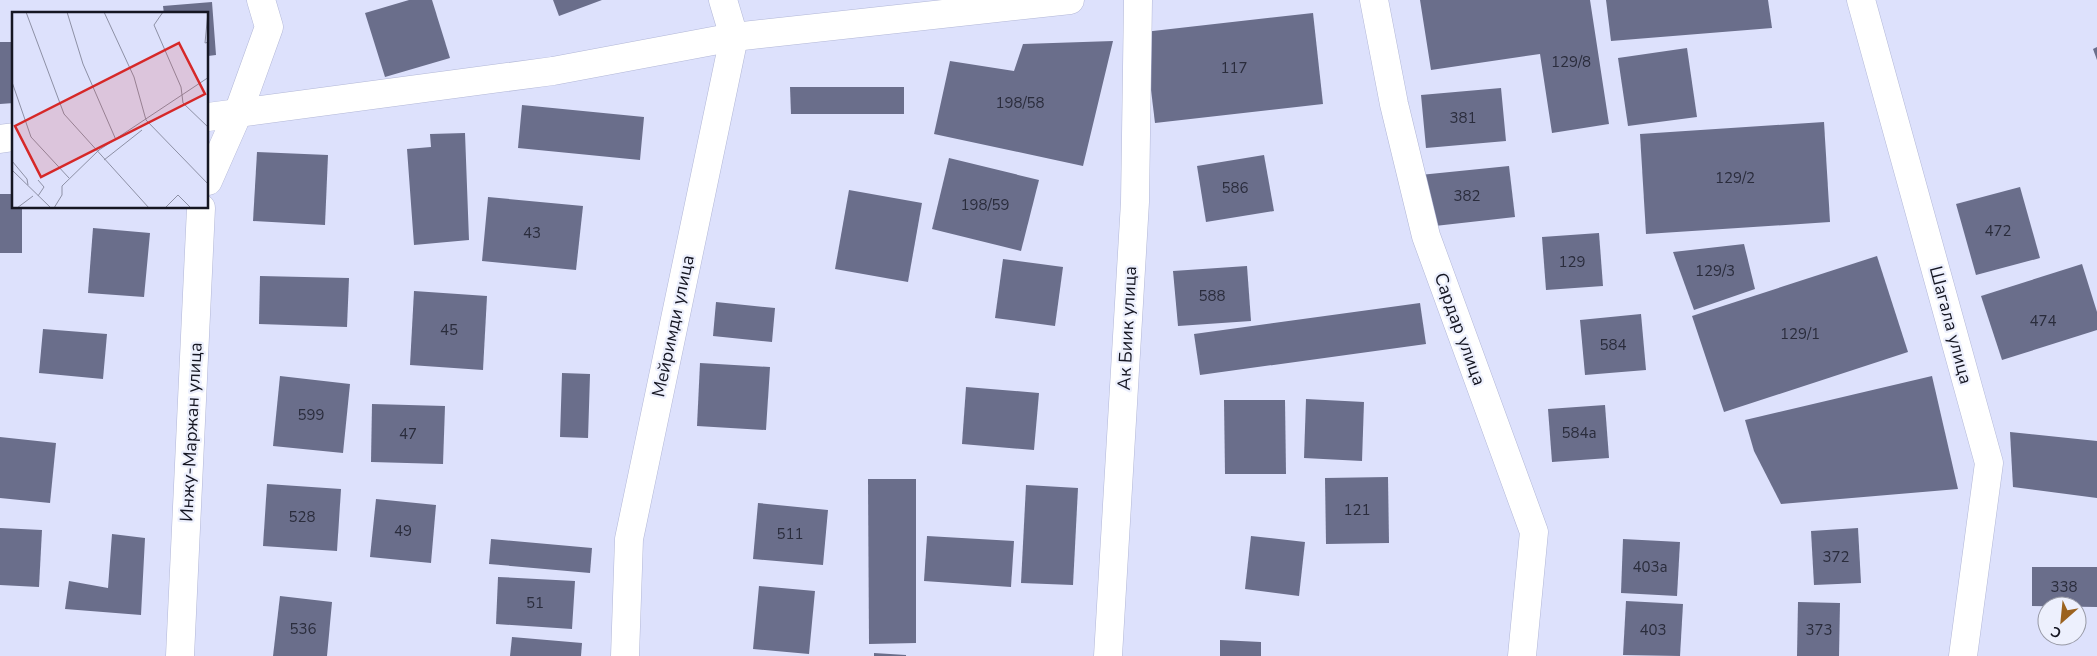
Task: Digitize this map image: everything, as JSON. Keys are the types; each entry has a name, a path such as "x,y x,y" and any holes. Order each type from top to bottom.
{"street":[{"path":"209,179 238,113 269,27 260,0"},
{"name":"Мейримди улица","path":"625,656 629,539 734,36 723,0"},
{"path":"209,117 554,71 734,36 1070,0"},
{"name":"Ак Биик улица","path":"1108,656 1135,202 1138,0"},
{"name":"Сардар улица","path":"1374,0 1394,104 1426,236 1534,532 1522,656"},
{"name":"Шагала улица","path":"1861,0 1989,463 1963,656"},
{"name":"Инжу-Маржан улица","path":"180,656 202,209"}],"building":[{"path":"409,0 432,0 450,58 385,77 365,13"},
{"path":"553,0 602,0 559,16"},
{"path":"1420,0 1590,0 1609,124 1552,133 1540,54 1431,70"},
{"path":"1606,0 1768,0 1772,28 1611,41"},
{"path":"212,2 216,55 209,56 209,12 164,12 163,6"},
{"path":"1313,13 1323,104 1155,123 1144,32"},
{"path":"1113,41 1083,166 934,134 950,61 1014,71 1023,44"},
{"path":"0,42 12,42 12,103 0,104"},
{"path":"2097,47 2097,60 2093,49"},
{"path":"1687,48 1697,117 1628,126 1618,58"},
{"path":"790,87 904,87 904,114 791,114"},
{"path":"1501,88 1506,141 1426,148 1421,95"},
{"path":"522,105 644,117 640,160 518,148"},
{"path":"1824,122 1830,222 1646,234 1640,134"},
{"path":"465,133 469,240 414,245 407,149 431,147 430,134"},
{"path":"257,152 328,155 325,225 253,221"},
{"path":"1264,155 1274,211 1206,222 1197,166"},
{"path":"949,158 1039,180 1021,251 932,229"},
{"path":"1509,166 1515,217 1426,227 1420,175"},
{"path":"2020,187 2040,258 1976,275 1956,204"},
{"path":"849,190 922,203 908,282 835,269"},
{"path":"0,194 12,194 12,209 22,209 22,253 0,253"},
{"path":"488,197 583,206 576,270 482,261"},
{"path":"93,228 150,233 144,297 88,293"},
{"path":"1599,233 1603,286 1546,290 1542,237"},
{"path":"1744,244 1755,289 1694,310 1673,252"},
{"path":"1877,256 1908,352 1724,412 1692,316"},
{"path":"1003,259 1063,267 1055,326 995,318"},
{"path":"2082,264 2097,312 2097,330 2002,360 1981,296"},
{"path":"1247,266 1251,321 1178,326 1173,271"},
{"path":"260,276 349,278 347,327 259,324"},
{"path":"414,291 487,296 483,370 410,365"},
{"path":"716,302 775,308 772,342 713,336"},
{"path":"1420,303 1426,344 1200,375 1194,334"},
{"path":"1641,314 1646,370 1585,375 1580,320"},
{"path":"43,329 107,334 103,379 39,373"},
{"path":"700,363 770,367 766,430 697,426"},
{"path":"562,373 590,374 588,438 560,437"},
{"path":"280,376 350,384 343,453 273,446"},
{"path":"1932,376 1958,489 1781,504 1754,451 1745,420"},
{"path":"966,387 1039,393 1034,450 962,444"},
{"path":"1306,399 1364,402 1362,461 1304,458"},
{"path":"1224,400 1285,400 1286,474 1225,474"},
{"path":"372,404 445,406 443,464 371,462"},
{"path":"1605,405 1609,458 1552,462 1548,409"},
{"path":"2010,432 2097,441 2097,498 2013,487"},
{"path":"0,437 56,443 50,503 0,498"},
{"path":"1388,477 1389,543 1326,544 1325,478"},
{"path":"868,479 916,479 916,643 869,644"},
{"path":"267,484 341,489 337,551 263,546"},
{"path":"1026,485 1078,488 1073,585 1021,583"},
{"path":"376,499 436,505 431,563 370,557"},
{"path":"758,503 828,510 823,565 753,559"},
{"path":"0,528 42,530 39,587 0,585"},
{"path":"1858,528 1861,583 1814,585 1811,531"},
{"path":"112,534 145,538 141,615 65,609 69,581 108,588"},
{"path":"927,536 1014,541 1011,587 924,581"},
{"path":"1251,536 1305,542 1299,596 1245,589"},
{"path":"491,539 592,548 590,573 489,564"},
{"path":"1623,539 1680,542 1677,596 1621,593"},
{"path":"2032,567 2097,567 2097,607 2087,607 2087,596 2037,596 2037,606 2032,606"},
{"path":"498,577 575,581 572,629 496,624"},
{"path":"759,586 815,591 809,654 753,649"},
{"path":"280,596 332,602 327,656 273,656"},
{"path":"1626,601 1683,604 1680,656 1623,655"},
{"path":"1798,602 1840,603 1839,656 1797,656"},
{"path":"512,637 582,643 581,656 510,656"},
{"path":"1220,640 1261,642 1261,656 1220,656"},
{"path":"874,653 906,655 906,656 874,656"}]}
